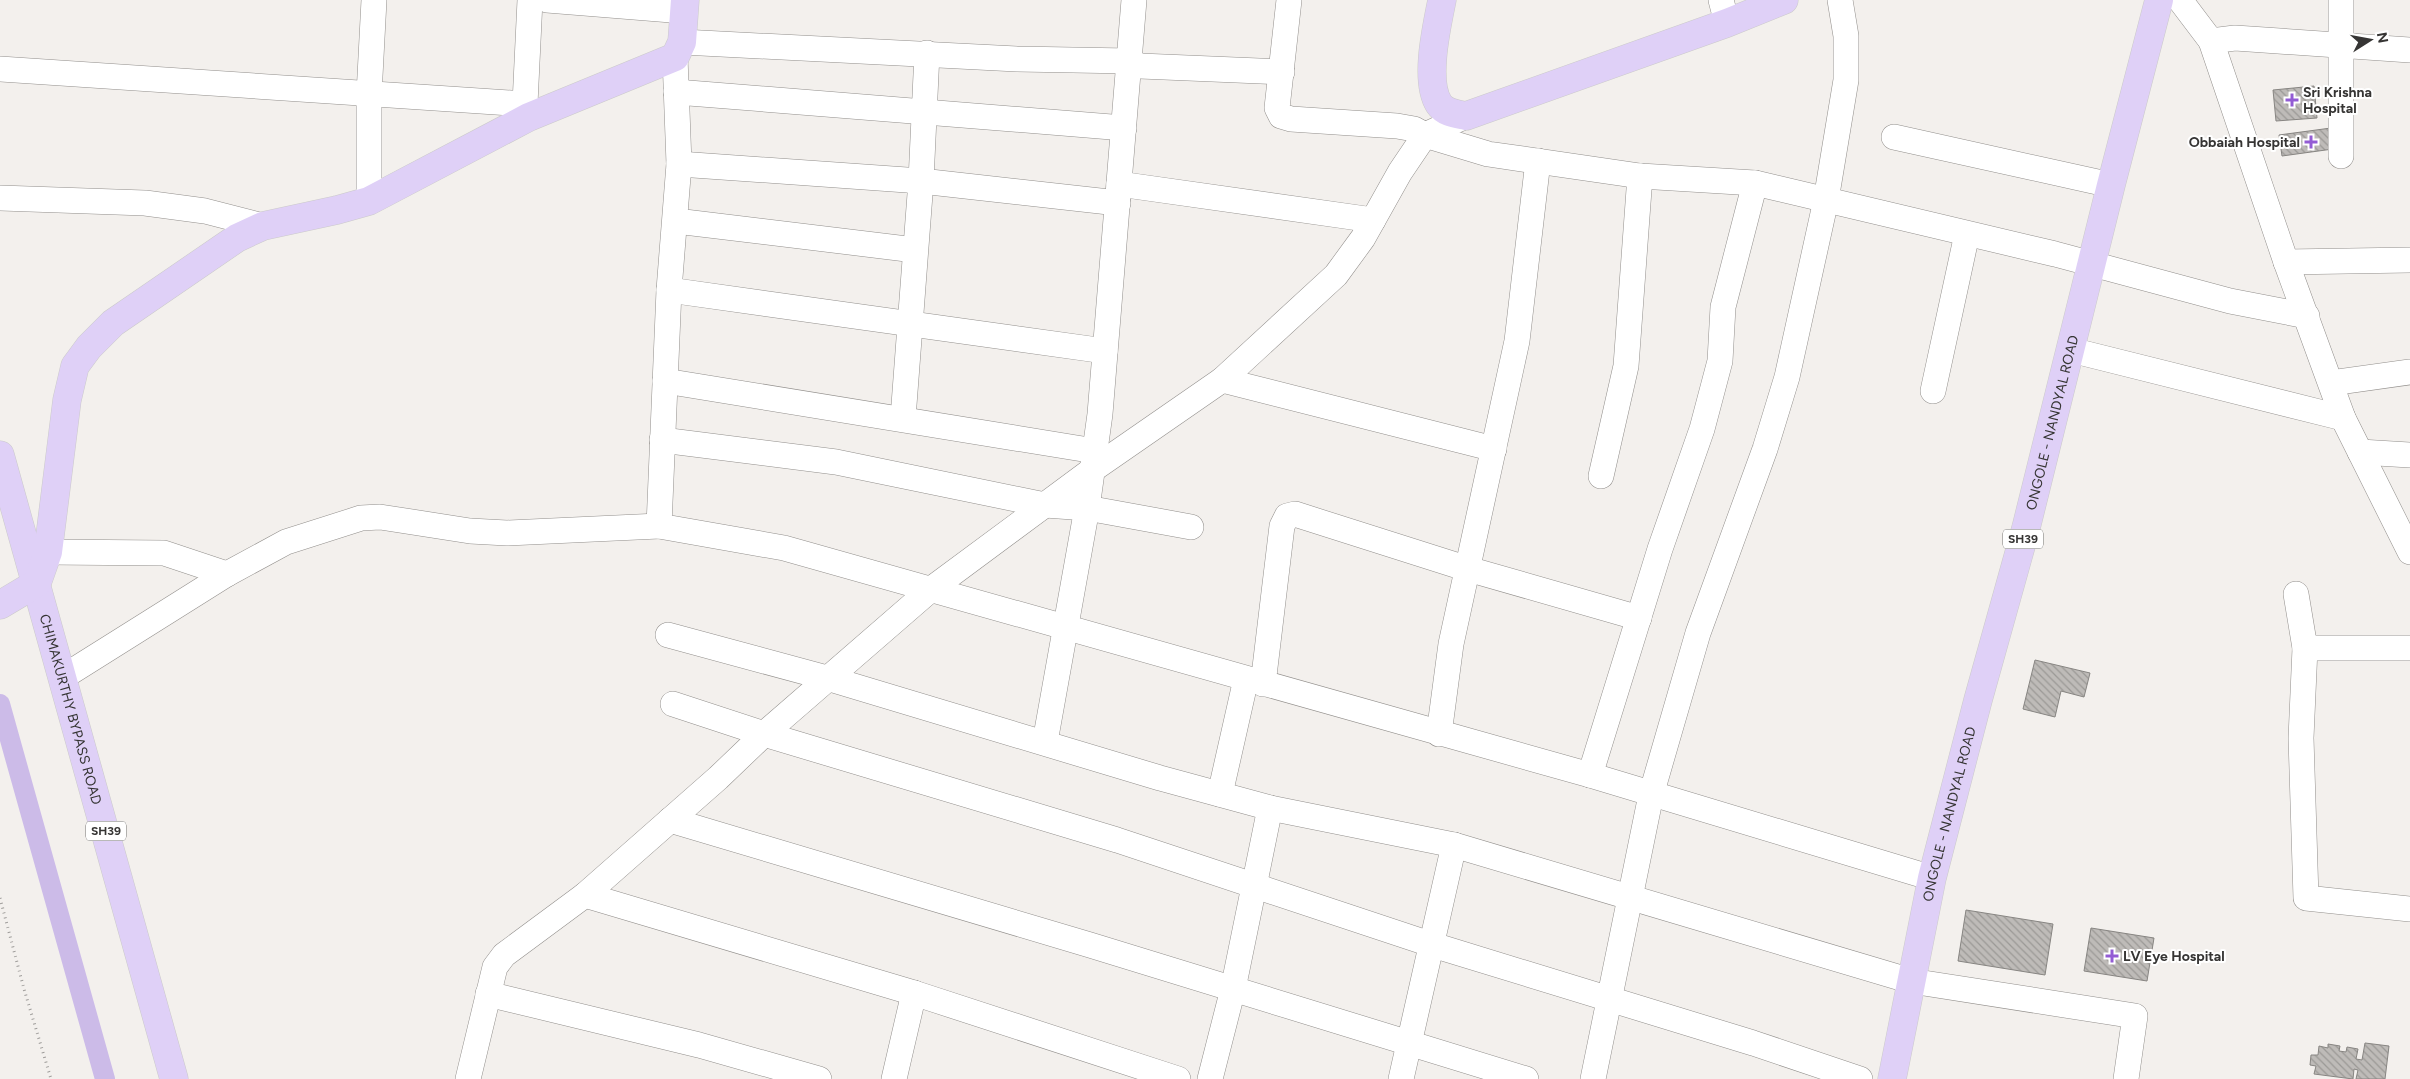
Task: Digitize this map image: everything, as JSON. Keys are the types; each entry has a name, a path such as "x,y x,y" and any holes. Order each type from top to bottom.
{"main road":[{"path":"1442,0 1433,46 1434,89 1439,104 1449,113 1466,116 1724,11 1784,0"},
{"name":"ONGOLE - NANDYAL ROAD","path":"1894,1079 1911,981 1932,878 2071,350 2110,185 2159,0"},
{"path":"1,604 37,583 48,552 67,400 76,366 89,346 113,323 237,238 263,226 369,201 527,110 678,49 684,6"},
{"name":"CHIMAKURTHY BYPASS ROAD","path":"0,455 174,1079"}],"street":[{"path":"369,201 370,95 374,0"},
{"path":"0,69 370,95 527,110 530,0"},
{"path":"547,0 684,6"},
{"path":"1045,742 1094,460 1119,193 1134,0"},
{"path":"1289,0 1277,108 1282,116 1291,119 1397,126 1414,129 1426,135 1488,154 1640,176 1755,183 2055,254 2230,301 2307,316"},
{"path":"1593,1079 1651,795 1698,633 1765,449 1787,377 1826,200 1846,80 1846,36 1840,0"},
{"path":"2180,0 2211,41 2286,262 2343,418 2410,552"},
{"path":"2341,0 2341,156"},
{"path":"2211,41 2235,38 2410,50"},
{"path":"659,526 669,290 676,221 679,164 676,92 678,49 927,53 1129,62 1140,66 1282,72"},
{"path":"902,418 921,181 927,53"},
{"path":"676,92 1124,128"},
{"path":"468,1079 494,967 504,955 585,895 827,678 930,590 1045,505 1094,460 1222,380 1336,275 1363,238 1400,172 1426,135 1466,116"},
{"path":"1894,137 2110,185"},
{"path":"1438,734 1451,644 1517,341 1538,161"},
{"path":"679,164 1119,193 1374,220"},
{"path":"1601,476 1626,366 1640,176"},
{"path":"1590,776 1639,618 1702,429 1720,361 1723,307 1755,183"},
{"path":"0,198 145,203 205,210 263,226"},
{"path":"676,221 915,250"},
{"path":"1933,391 1967,234"},
{"path":"2286,262 2410,260"},
{"path":"669,290 909,322 1105,351"},
{"path":"2071,350 2343,418"},
{"path":"2331,383 2410,372"},
{"path":"1222,380 1494,449"},
{"path":"665,381 902,418 1094,460"},
{"path":"662,440 836,462 1045,505 1087,508 1191,527"},
{"path":"2360,452 2410,455"},
{"path":"1220,794 1255,682 1282,526 1287,516 1295,514 1468,569 1639,618"},
{"path":"63,677 227,574 286,542 362,518 380,517 470,531 507,533 659,526 784,548 1590,776 1932,878"},
{"path":"48,552 164,553 227,574"},
{"path":"2296,594 2305,648 2301,738 2306,898 2410,909"},
{"path":"668,635 827,678 1270,808 1454,846 1631,896 1911,981 2135,1016 2126,1079"},
{"path":"2305,648 2410,648"},
{"path":"672,704 764,734 1117,840 1433,945 1610,998 1860,1079"},
{"path":"1210,1079 1233,989 1270,808"},
{"path":"670,820 1526,1079"},
{"path":"1401,1079 1454,846"},
{"path":"585,895 914,993 1178,1079"},
{"path":"894,1079 914,993"},
{"path":"488,994 699,1045 819,1079"}],"path":[{"path":"0,898 24,989 51,1079"}],"building":[{"path":"2314,86 2317,118 2276,121 2273,90"},
{"path":"2331,128 2333,149 2282,156 2279,135"},
{"path":"2035,660 2090,673 2084,697 2061,691 2055,717 2023,709"},
{"path":"1966,910 2053,924 2045,975 1958,961"},
{"path":"2091,928 2154,938 2147,981 2084,971"},
{"path":"2365,1043 2389,1046 2385,1079 2356,1079 2358,1070 2354,1069 2353,1079 2314,1074 2316,1066 2310,1065 2311,1055 2318,1055 2319,1046 2328,1048 2328,1044 2340,1046 2339,1051 2346,1052 2347,1047 2358,1049 2356,1059 2362,1060"}],"waterway":[{"path":"0,704 105,1079"}],"place":[{"name":"Sri Krishna Hospital","path":"2292,100"},
{"name":"Obbaiah Hospital","path":"2311,142"},
{"name":"LV Eye Hospital","path":"2112,956"}]}
